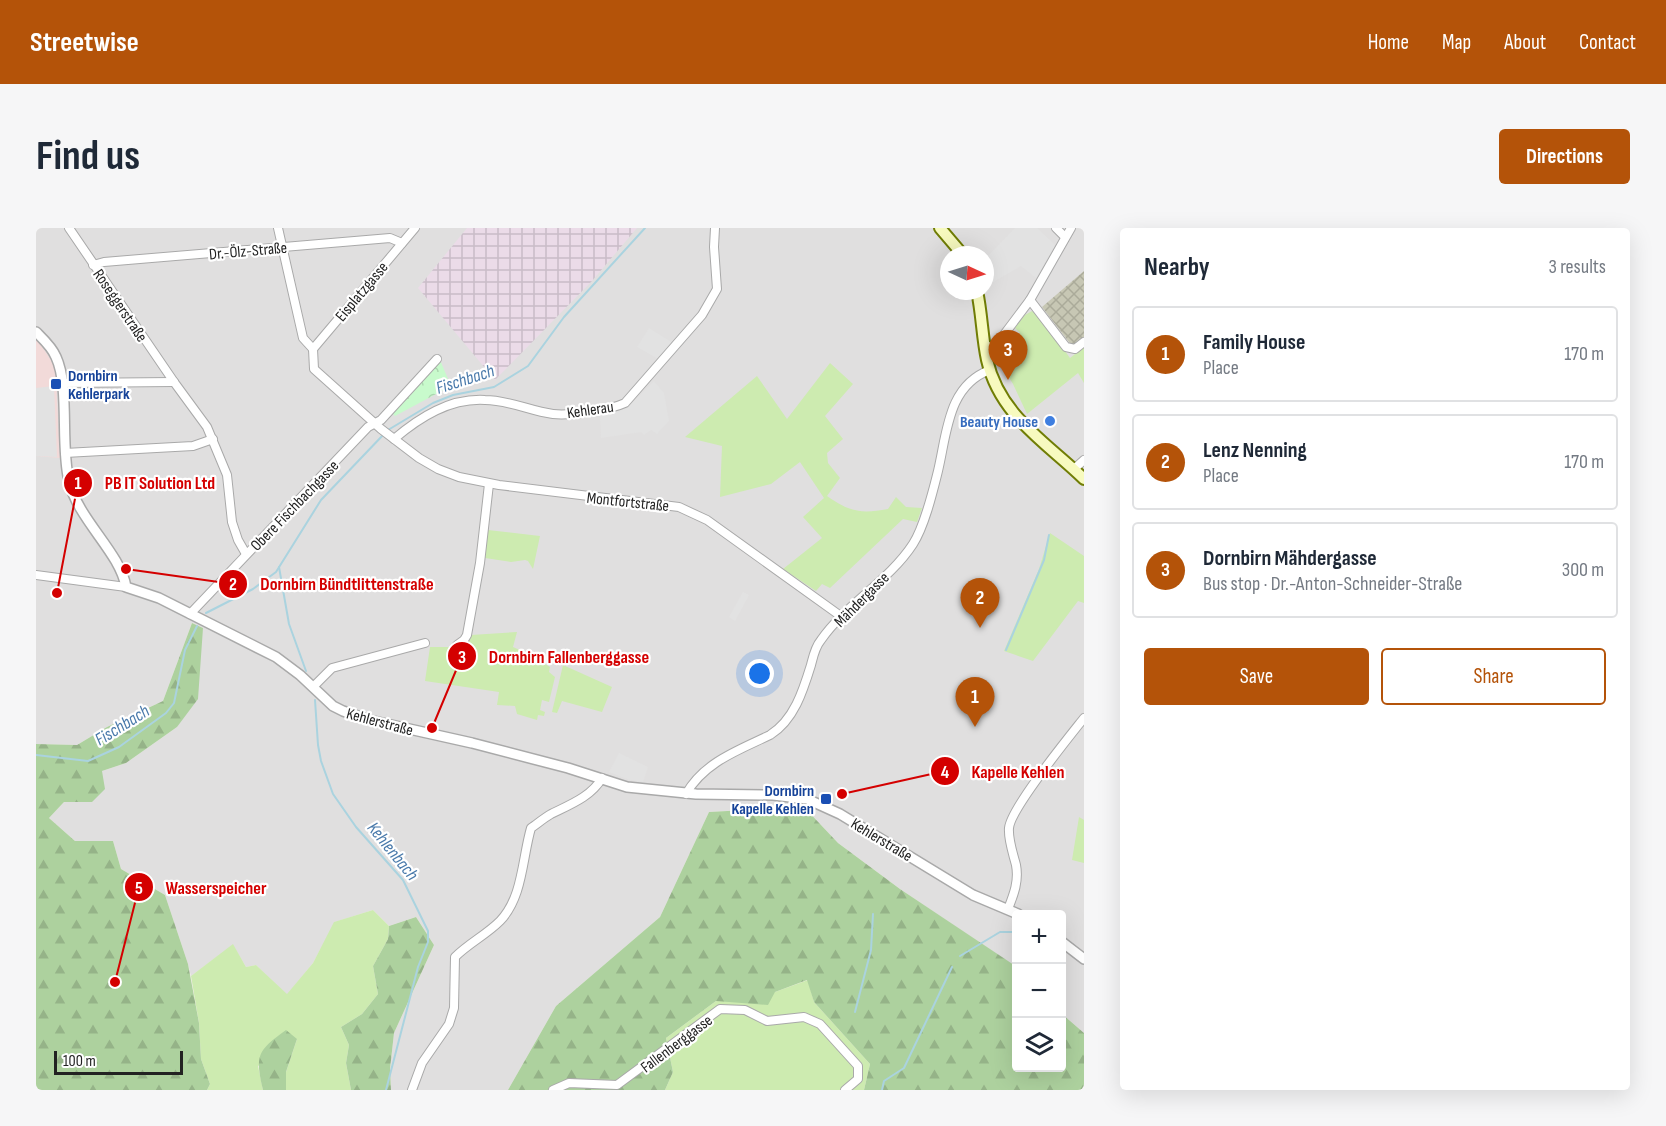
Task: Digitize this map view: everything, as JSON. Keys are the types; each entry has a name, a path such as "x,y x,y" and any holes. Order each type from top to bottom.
{"main road":[{"path":"940,228 955,246"},
{"path":"978,300 990,370 1001,397 1016,418 1084,479"}],"street":[{"name":"Roseggerstraße","path":"69,228 207,427 227,475 232,522 246,554"},
{"path":"278,228 303,338 312,353 314,369 378,426"},
{"name":"Eisplatzgasse","path":"312,353 415,228"},
{"name":"Kehlerau","path":"393,438 414,422 448,405 472,400 509,402 554,414 614,408 626,403 702,315 717,290 715,228"},
{"path":"1056,228 1065,237"},
{"path":"985,348 996,344 1030,300 1071,228"},
{"name":"Dr.-Ölz-Straße","path":"93,265 104,262 390,238 402,243"},
{"path":"1030,300 1066,347 1075,349 1084,342"},
{"path":"36,332 58,360 62,383 64,453 69,483 75,500 115,562 126,586 36,575"},
{"name":"Obere Fischbachgasse","path":"190,614 368,427 378,426 437,358"},
{"name":"Mähdergasse","path":"686,794 700,775 719,760 770,735 787,720 801,695 820,640 901,560 914,543 937,476 952,407 963,388 978,374 990,370"},
{"path":"62,383 174,382"},
{"name":"Montfortstraße","path":"378,426 438,469 459,477 489,484 675,506 691,512 707,520 842,617"},
{"path":"64,453 193,446 213,439"},
{"path":"1074,469 1084,460"},
{"path":"457,645 467,635 481,557 489,484"},
{"name":"Kehlerstraße","path":"126,586 147,593 276,657 300,675 333,706 369,720 472,743 602,778 627,787 686,794 794,796 816,801 840,813 973,895 1012,911"},
{"path":"313,687 332,668 425,643"},
{"path":"1008,909 1017,877 1010,839 1011,823 1044,771 1084,718"},
{"path":"412,1090 422,1064 449,1024 454,1008 455,957 501,920 512,905 531,828 549,815 572,805 598,785 602,778"},
{"path":"1066,945 1084,959"},
{"name":"Fallenberggasse","path":"553,1090 569,1083 617,1086 720,1009 745,1010 767,1021 804,1017 820,1024 858,1066 858,1078 845,1090"}],"shaded area":[{"path":"36,228 1084,228 1084,1033 1066,1017 1066,910 1012,910 1012,964 900,889 838,843 804,807 709,812 660,917 556,1006 508,1090 391,1090 390,1069 394,1033 434,945 416,917 389,926 373,910 335,922 313,963 287,995 256,965 246,967 233,945 191,976 165,895 121,869 113,841 75,841 49,818 64,802 92,802 102,771 126,763 177,727 203,628 192,623 163,701 107,727 77,745 36,744"},
{"path":"467,228 637,228 592,281 495,380 418,288"},
{"path":"1015,228 1037,228 1055,245 1036,278 1021,266 994,282 994,250"},
{"path":"1084,271 1084,337 1072,346 1042,307"},
{"path":"649,328 673,343 660,360 637,347"},
{"path":"36,337 54,365 60,458 36,456"},
{"path":"654,381 664,393 669,421 657,434 651,430 644,435 641,432 601,438 600,415 627,408"},
{"path":"54,386 57,457 36,456 36,388"},
{"path":"743,592 749,595 735,621 729,617"},
{"path":"619,753 648,767 643,782 609,772"}],"green space":[{"path":"1032,311 1042,319 1070,358 1084,347 1084,383 1078,373 1027,414 1013,384 995,355 998,352 1002,355 1020,333 1014,327"},
{"path":"440,360 451,386 395,416 391,412"},
{"path":"830,363 853,384 825,416 843,439 827,453 828,463 840,478 827,496 849,508 863,511 888,509 896,497 906,507 922,508 917,522 903,519 830,588 822,584 816,591 783,569 822,538 803,517 824,498 800,462 771,484 720,497 722,446 685,437 757,376 787,419"},
{"path":"488,530 540,536 533,569 525,560 511,562 485,558"},
{"path":"1050,533 1084,556 1084,603 1078,601 1033,661 1004,651 1039,569"},
{"path":"192,623 203,628 198,699 177,727 126,763 102,771 105,789 92,802 64,802 49,818 75,841 113,841 121,869 165,895 188,964 199,1023 201,1059 210,1084 207,1090 36,1090 36,744 77,745 107,727 163,701"},
{"path":"517,632 513,647 550,667 549,672 555,677 549,702 542,700 540,710 545,712 544,716 538,715 537,720 517,714 515,706 497,705 499,692 425,681 430,647 461,647 471,635"},
{"path":"563,665 612,687 602,712 562,701 557,713 552,712"},
{"path":"804,807 838,843 900,889 1012,964 1012,1072 1066,1072 1066,1017 1084,1033 1084,1090 864,1090 870,1064 814,1002 807,980 775,992 768,1005 716,1001 666,1038 673,1072 665,1090 508,1090 556,1006 660,917 709,812"},
{"path":"1079,817 1084,820 1084,863 1072,860"},
{"path":"373,910 389,926 388,939 373,966 378,994 362,1014 341,1027 349,1045 346,1063 351,1090 286,1090 286,1072 297,1039 258,1066 263,1090 207,1090 210,1084 201,1059 199,1023 191,976 233,944 246,967 256,965 287,994 313,963 334,922"},
{"path":"416,917 434,945 394,1033 390,1069 391,1090 351,1090 346,1063 349,1045 341,1027 362,1014 378,994 373,966 388,939 389,926"},
{"path":"808,980 814,1002 870,1064 864,1090 665,1090 673,1072 666,1038 716,1001 733,1001 775,992"},
{"path":"286,1030 297,1039 286,1072 286,1090 263,1090 259,1069 261,1055 269,1043"}],"waterway":[{"name":"Fischbach","path":"388,430 433,403 453,395 494,387 528,366 564,317 645,228"},
{"name":"Fischbach","path":"206,613 253,589 276,572 321,500 384,434"},
{"path":"1006,650 1044,560 1049,535"},
{"name":"Kehlenbach","path":"279,567 289,624 306,671"},
{"name":"Fischbach","path":"36,755 88,761 119,747 166,713 174,703 185,650 197,626"},
{"name":"Kehlenbach","path":"315,700 321,761 333,794 356,827 403,880 428,931 428,942 418,967 386,1090"},
{"path":"855,1012 871,950 873,914"},
{"path":"960,956 1000,932 1012,932"},
{"path":"882,1090 884,1081 904,1068 952,967"}],"place":[{"name":"Dornbirn Mähdergasse","path":"1008,380"},
{"name":"Dornbirn Kehlerpark","path":"56,384"},
{"name":"Beauty House","path":"1050,421"},
{"name":"Dornbirn Bündtlittenstraße","path":"126,569"},
{"name":"PB IT Solution Ltd","path":"57,593"},
{"name":"Lenz Nenning","path":"980,628"},
{"name":"Family House","path":"975,727"},
{"name":"Dornbirn Fallenberggasse","path":"432,728"},
{"name":"Kapelle Kehlen","path":"842,794"},
{"name":"Dornbirn Kapelle Kehlen","path":"826,799"},
{"name":"Wasserspeicher","path":"115,982"}]}
